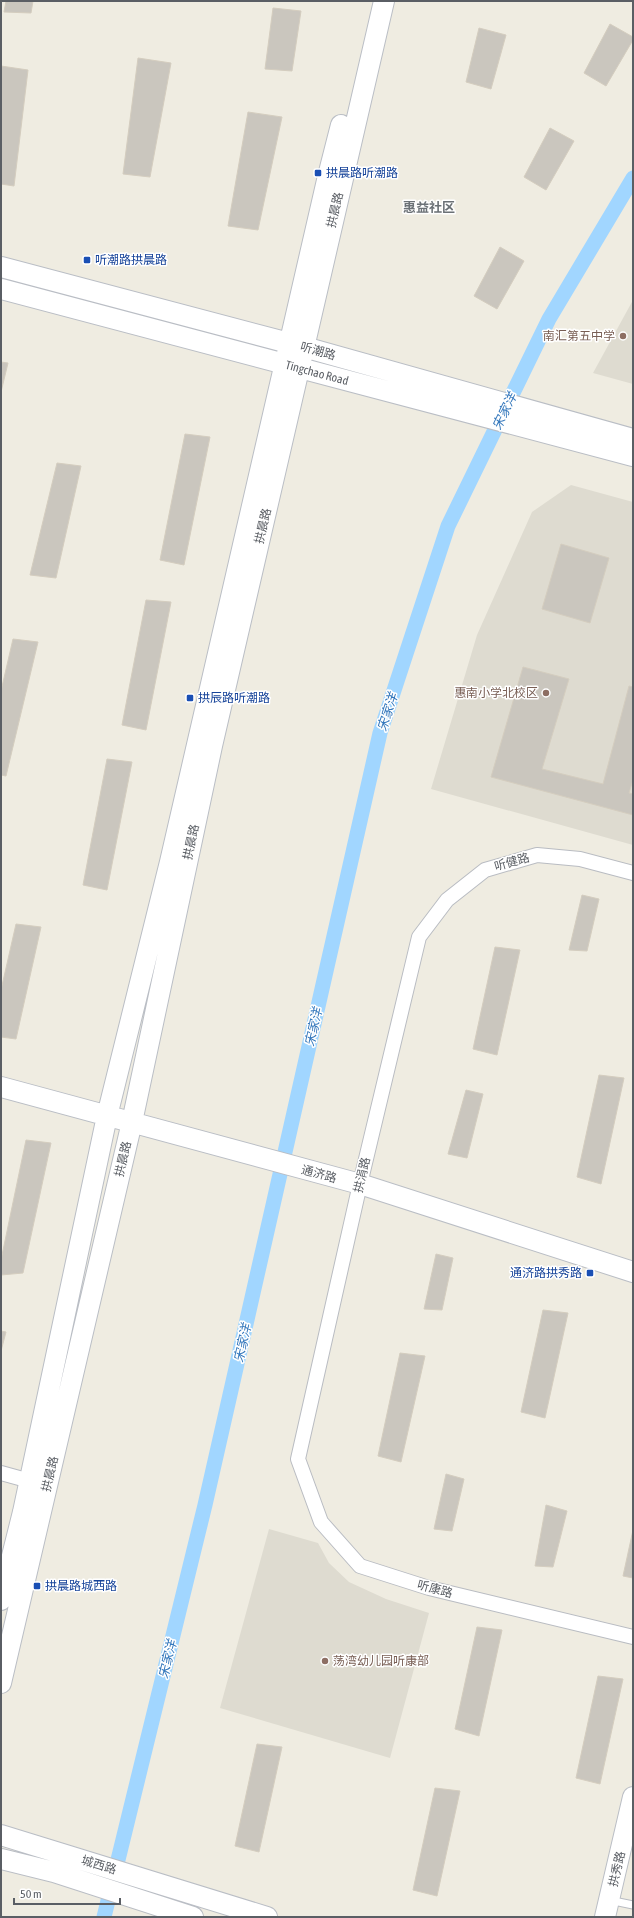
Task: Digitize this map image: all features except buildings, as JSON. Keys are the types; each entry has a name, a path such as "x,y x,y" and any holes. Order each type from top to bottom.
{"main road":[{"name":"拱晨路","path":"297,345 328,176 371,1"},
{"name":"拱晨路","path":"1,1600 30,1481 107,1116 297,345 384,1"},
{"name":"听潮路","path":"1,267 297,345 456,391 555,427 633,439"},
{"name":"Tingchao Road","path":"1,289 292,366 447,409 555,427 633,456"},
{"name":"拱晨路","path":"1,1683 132,1122 292,366"},
{"name":"通济路","path":"1,1087 328,1177 360,1184 633,1272"},
{"name":"拱秀路","path":"607,1908 633,1797"},
{"name":"城西路","path":"1,1835 267,1917"},
{"name":"城西路","path":"1,1858 54,1872 193,1917"}],"street":[{"name":"听健路","path":"447,900 485,870 537,855 580,859 633,873"},
{"name":"拱涓路","path":"298,1459 360,1184 419,937 447,900"},
{"name":"听康路","path":"298,1459 321,1522 360,1566 429,1588 633,1638"},
{"path":"1,1473 30,1481"}],"lane":[{"path":"607,1908 633,1905"}],"shaded area":[{"name":"南汇第五中学","path":"633,300 633,384 593,373"},
{"name":"惠南小学北校区","path":"571,485 633,502 633,845 431,789 477,635 532,512"},
{"name":"荡湾幼儿园听康部","path":"269,1529 318,1543 329,1563 349,1582 386,1599 429,1613 390,1758 220,1708"}],"waterway":[{"name":"宋家洋","path":"104,1917 205,1505 380,733 448,526 549,319 633,178"}],"place":[{"name":"拱晨路听潮路","path":"318,173"},
{"name":"听潮路拱晨路","path":"87,260"},
{"name":"南汇第五中学","path":"623,336"},
{"name":"惠南小学北校区","path":"546,693"},
{"name":"拱辰路听潮路","path":"190,698"},
{"name":"通济路拱秀路","path":"590,1273"},
{"name":"拱晨路城西路","path":"37,1586"},
{"name":"荡湾幼儿园听康部","path":"325,1661"}],"district":[{"name":"惠益社区","path":"429,207"}]}
